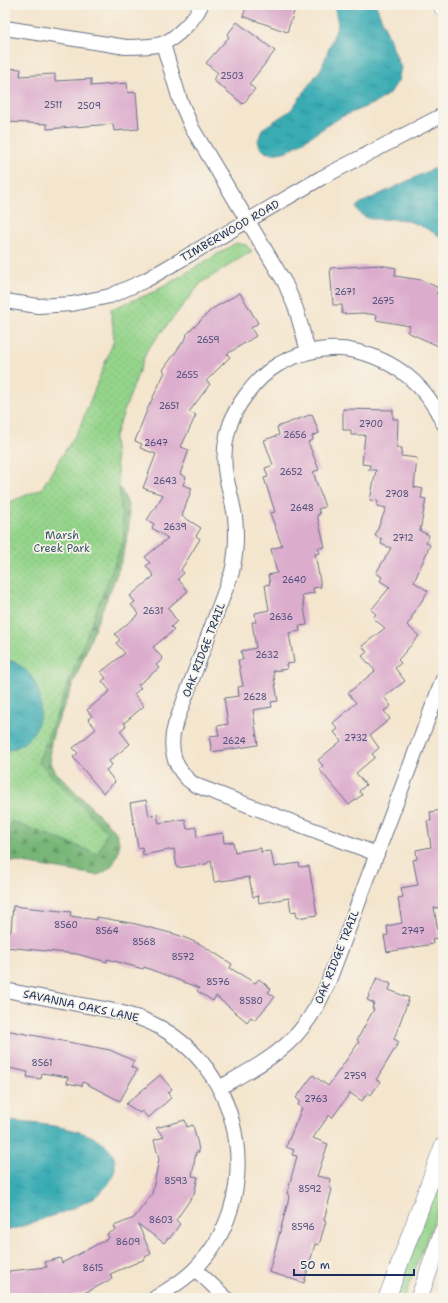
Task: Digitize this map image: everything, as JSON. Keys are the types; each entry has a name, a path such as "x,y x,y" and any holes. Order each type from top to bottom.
{"street":[{"path":"5,28 126,47 143,47 163,44 187,27 199,11 201,5"},
{"path":"163,44 180,100 192,128 290,293 308,351"},
{"name":"TIMBERWOOD ROAD","path":"5,301 38,306 72,304 110,296 146,280 321,178 443,115"},
{"name":"OAK RIDGE TRAIL","path":"377,854 199,787 180,771 172,753 172,740 175,725 224,596 233,565 236,523 225,464 230,426 240,402 263,375 280,364 308,351 326,349 368,354 386,361 407,375 422,389 434,405 443,422"},
{"name":"OAK RIDGE TRAIL","path":"219,1088 274,1056 291,1042 308,1022 328,983 443,679"},
{"name":"SAVANNA OAKS LANE","path":"5,990 119,1012 153,1024 190,1049 211,1073 219,1088 230,1112 235,1130 238,1156 237,1181 232,1206 224,1227 215,1243 195,1270 155,1298"},
{"path":"387,1298 443,1146"},
{"path":"419,1298 443,1231"},
{"path":"195,1270 226,1298"}],"green space":[{"name":"Marsh Creek Park","path":"236,243 246,245 252,251 201,283 147,350 114,438 124,539 38,762 107,832 98,854 11,821 5,887 5,504 41,489 79,429 114,340 111,309 154,292"},
{"path":"119,487 126,500 129,511 128,528 123,555 114,582 54,731 50,751 52,766 55,771 115,831 119,844 116,858 108,869 103,873 96,875 5,860 5,816"},
{"path":"443,1171 443,1198 404,1298 394,1298"}],"water":[{"path":"334,5 376,5 401,68 398,81 390,93 377,102 341,117 288,151 273,154 265,152 260,147 258,141 262,129 291,110 322,67 338,24"},
{"path":"443,166 443,239 415,223 398,219 370,218 359,213 356,207 359,204 437,167"},
{"path":"5,659 20,666 31,677 38,691 41,706 39,721 32,734 21,745 5,751"},
{"path":"5,1121 56,1126 94,1137 108,1147 114,1157 115,1163 113,1175 108,1185 89,1200 65,1212 24,1226 5,1230"}],"building":[{"path":"247,5 285,5 295,9 287,32 243,16"},
{"path":"237,22 275,51 249,84 255,89 243,104 213,80 218,73 206,63 229,37 227,35"},
{"path":"5,68 21,69 20,76 55,74 55,81 91,79 91,86 127,83 128,93 136,92 139,129 114,131 113,124 47,129 47,124 7,122 8,115 5,115"},
{"path":"380,265 396,268 395,276 421,280 439,288 436,294 443,297 443,348 407,332 410,326 376,320 377,315 362,313 342,314 342,305 333,305 330,268"},
{"path":"240,293 258,323 251,328 256,336 227,354 230,357 206,381 210,384 189,412 196,415 181,447 189,450 180,474 186,477 183,485 192,488 182,516 201,528 196,536 200,539 181,570 184,573 178,579 188,591 168,608 177,621 171,627 174,630 153,647 163,659 156,665 159,668 138,685 141,688 134,694 144,706 124,723 126,726 120,731 130,744 109,761 112,765 106,770 115,782 103,793 73,757 78,753 73,748 96,729 88,719 92,716 87,710 110,691 102,681 106,678 101,672 125,653 116,643 120,640 115,634 139,614 131,605 135,602 130,596 154,576 146,566 150,563 145,557 168,538 152,528 154,524 147,520 163,495 143,488 156,454 140,448 142,444 135,441 147,410 165,372 163,370 187,336 186,335 212,309"},
{"path":"343,409 393,410 393,419 398,419 397,448 402,448 401,456 417,458 414,487 423,489 421,498 426,499 420,531 429,535 426,543 430,545 414,582 428,591 407,625 419,636 398,660 401,663 395,668 405,681 384,697 391,706 384,711 390,719 370,735 379,748 372,754 375,757 356,773 366,785 359,791 362,795 349,805 319,769 323,766 318,760 341,741 334,732 338,729 333,723 356,703 348,693 375,671 362,656 367,652 362,646 385,628 373,618 376,614 371,610 390,587 380,581 382,577 376,573 391,548 381,544 382,539 375,536 386,508 377,506 378,501 370,500 376,470 369,470 370,465 362,464 365,435 351,435 351,430 343,430"},
{"path":"312,414 319,433 312,436 313,440 308,442 319,470 313,472 325,507 318,509 320,514 317,515 325,547 318,548 320,553 315,554 321,587 313,588 314,593 302,595 307,625 299,626 300,631 289,633 294,663 286,664 287,669 273,671 278,701 271,702 272,707 253,710 258,745 212,752 209,736 219,735 217,726 228,724 224,698 239,696 238,687 243,686 238,660 243,660 241,651 256,648 252,622 256,622 255,613 269,610 265,585 270,584 268,575 277,573 271,549 282,546 270,513 275,512 264,478 268,477 265,468 273,465 264,440 279,435 277,427"},
{"path":"146,800 149,816 157,814 159,823 185,819 187,829 196,827 197,837 223,833 224,843 233,842 235,852 261,848 261,852 271,851 274,867 299,863 300,867 309,866 317,915 297,918 296,911 291,912 289,898 259,903 258,896 253,897 249,877 214,882 211,860 206,864 177,868 174,849 143,855 142,847 138,848 130,803"},
{"path":"443,810 443,907 434,908 439,938 432,939 433,944 387,952 384,936 388,935 387,926 402,923 398,898 403,897 401,888 418,885 413,860 417,859 416,850 431,847 427,821 431,821 430,812"},
{"path":"13,906 71,912 70,916 97,920 97,917 136,924 178,935 200,944 232,964 230,968 255,983 259,979 271,989 268,992 275,997 255,1020 251,1017 247,1022 216,996 213,1001 197,991 199,988 144,967 143,969 107,959 107,962 77,954 5,947 5,931 11,931"},
{"path":"377,978 391,984 389,990 409,998 394,1039 399,1042 376,1080 380,1082 371,1095 368,1092 362,1101 350,1093 332,1118 329,1115 313,1138 328,1144 317,1176 331,1179 329,1188 332,1189 324,1220 326,1221 319,1245 315,1244 304,1283 269,1272 288,1202 289,1195 287,1194 297,1156 292,1155 294,1150 286,1147 302,1108 298,1105 300,1101 296,1098 313,1075 328,1086 359,1042 357,1040 374,1009 372,1008 374,1003 367,1000"},
{"path":"5,1030 110,1050 134,1061 131,1067 137,1070 120,1101 83,1082 82,1086 67,1083 68,1077 42,1073 41,1079 27,1077 28,1072 5,1067"},
{"path":"160,1075 172,1089 168,1093 171,1098 148,1118 142,1111 140,1113 126,1104"},
{"path":"185,1120 187,1127 193,1125 198,1145 199,1152 196,1152 192,1176 198,1177 194,1194 176,1220 180,1224 169,1239 168,1238 164,1243 138,1224 151,1254 145,1257 145,1259 110,1274 112,1279 89,1291 72,1296 72,1298 5,1298 5,1273 9,1273 9,1271 47,1267 45,1262 60,1258 62,1263 109,1238 107,1234 116,1230 114,1226 134,1218 152,1194 159,1159 154,1140 164,1137 156,1128"}]}
